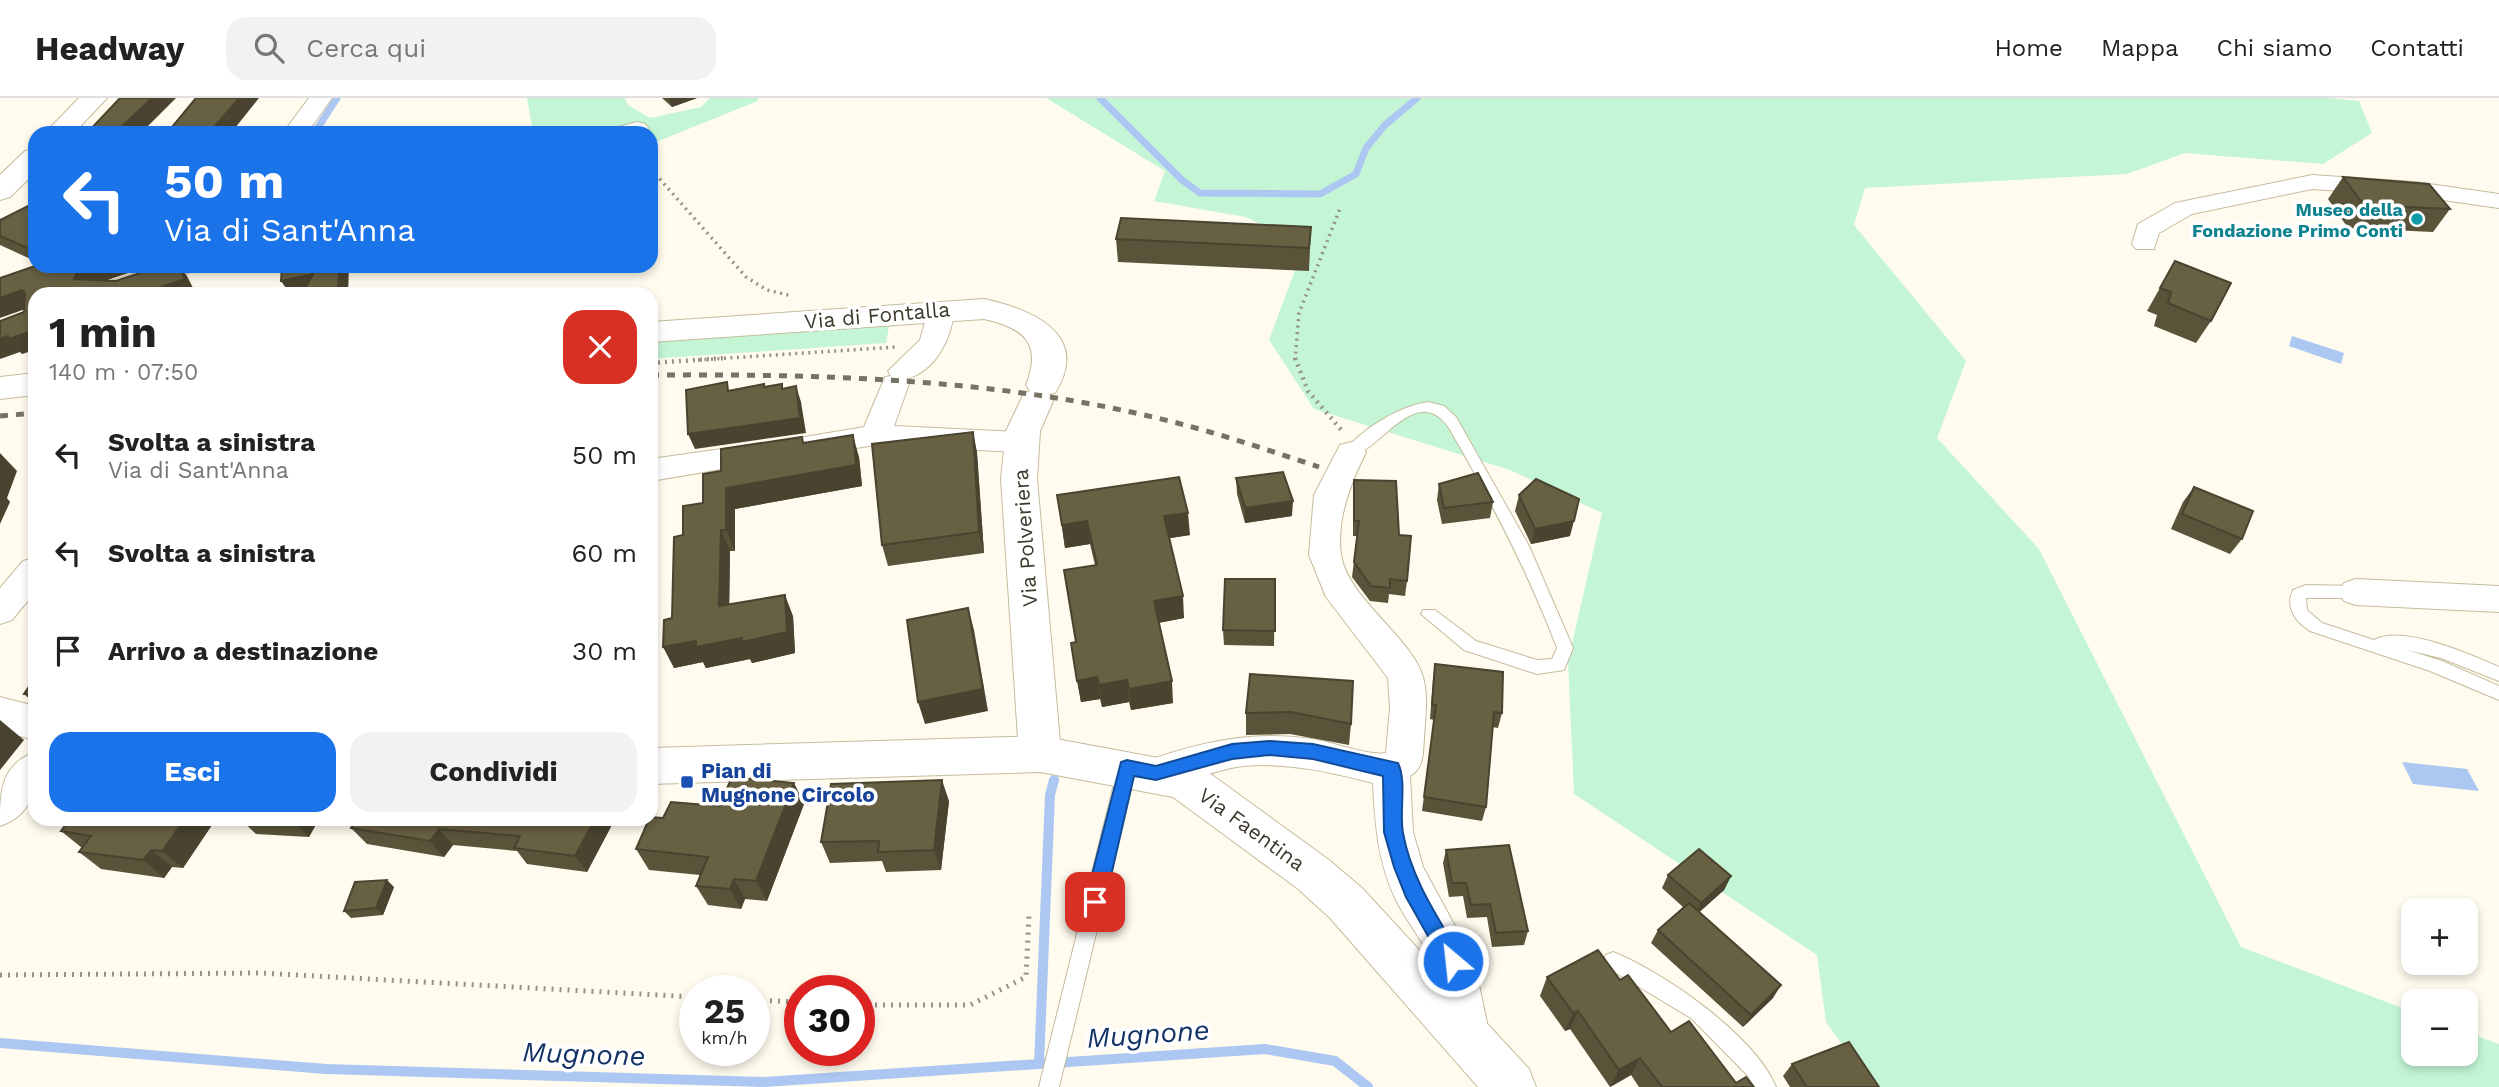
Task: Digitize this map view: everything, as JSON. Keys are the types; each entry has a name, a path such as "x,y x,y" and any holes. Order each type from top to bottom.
{"street":[{"path":"66,126 94,98"},
{"path":"300,126 321,98"},
{"path":"0,191 28,164"},
{"path":"2145,244 2147,229 2185,208 2312,182 2414,189 2499,201"},
{"path":"121,287 161,273"},
{"path":"876,435 898,378 928,350 939,334 940,310"},
{"name":"Via di Fontalla","path":"658,331 940,310 1002,312 1031,325 1049,347 1052,358 1050,371 1020,442"},
{"path":"0,388 28,385"},
{"name":"Via Polveriera","path":"658,470 876,435 1020,442 1019,479 1040,754"},
{"path":"1141,770 1232,751 1269,748 1313,751 1381,769 1391,768 1404,761 1408,708 1405,675 1338,587 1325,555 1330,495 1351,452"},
{"path":"0,612 28,578"},
{"path":"2356,593 2499,598"},
{"path":"0,714 28,721"},
{"name":"Via Faentina","path":"658,766 1040,754 1141,770 1198,788 1313,874 1374,931 1511,1087"},
{"path":"1391,768 1394,832 1403,867 1412,891 1453,961 1469,1039"},
{"path":"0,810 28,776"}],"lane":[{"path":"1351,452 1391,421 1413,410 1430,407 1447,415 1504,509 1541,582 1565,648 1558,665 1537,667 1470,646 1429,614"},
{"path":"2356,593 2306,591 2299,594 2297,602 2302,617 2316,627 2436,666 2499,693"},
{"path":"2378,647 2383,642 2402,642 2440,649 2499,674"},
{"path":"1049,1087 1075,984 1141,770"},
{"path":"1613,961 1698,1011 1756,1070 1766,1087"}],"path":[{"path":"658,177 746,277 767,290 801,297"},
{"path":"1341,206 1307,286 1293,342 1299,376 1344,433 1351,452"},
{"path":"658,362 885,345 928,350"},
{"path":"875,1005 970,1005 1026,976 1029,915"},
{"path":"0,975 260,973 679,996"}],"green space":[{"path":"527,98 625,98 628,105 650,118 701,107 710,98 758,98 758,101 658,141 658,126 532,126"},
{"path":"1046,98 2331,98 2359,101 2372,133 2323,164 2185,153 2127,174 1865,188 1854,225 1966,361 1937,438 2039,549 2241,947 2401,1007 2401,1066 2478,1066 2478,1036 2499,1044 2499,1087 1873,1087 1826,1022 1817,955 1574,794 1568,661 1602,513 1510,470 1314,409 1269,340 1304,246 1246,217 1154,201 1165,171"},
{"path":"890,321 886,343 658,359 658,338"}],"water":[{"path":"2292,336 2344,353 2341,364 2289,346"},
{"path":"2402,762 2467,769 2479,791 2413,784"}],"building":[{"path":"120,98 152,98 122,126 94,126"},
{"path":"196,98 239,98 215,126 173,126"},
{"path":"2343,177 2429,184 2450,209 2364,205"},
{"path":"28,206 28,248 0,236 0,220"},
{"path":"1121,218 1311,227 1309,248 1116,239"},
{"path":"2175,261 2231,283 2211,321 2168,303 2171,292 2160,288"},
{"path":"28,268 28,273 77,273 74,279 116,281 140,273 182,273 185,279 162,287 28,287 28,332 0,339 0,321 24,312 25,293 22,290 0,298 0,278"},
{"path":"282,273 339,273 338,287 306,287 313,274 281,281"},
{"path":"727,382 728,391 764,384 764,387 782,384 782,389 796,386 800,418 688,434 686,390"},
{"path":"973,432 979,532 882,545 872,444"},
{"path":"853,435 856,465 726,488 726,530 721,530 719,606 785,595 787,632 742,642 742,638 696,647 696,641 663,647 664,620 672,618 674,537 683,535 683,506 703,503 703,474 721,471 721,449 802,437 803,443"},
{"path":"1283,472 1293,501 1245,508 1236,478"},
{"path":"1478,473 1493,502 1444,508 1439,484"},
{"path":"1179,477 1188,513 1164,516 1183,596 1154,601 1172,681 1129,689 1127,680 1099,685 1097,677 1077,681 1071,643 1076,642 1064,570 1097,565 1087,521 1062,525 1057,495"},
{"path":"1536,479 1579,499 1574,521 1535,529 1519,495"},
{"path":"1354,480 1396,481 1399,535 1411,536 1407,581 1390,579 1390,588 1371,586 1354,562 1359,521 1354,521"},
{"path":"2194,487 2253,511 2242,539 2182,514"},
{"path":"1225,579 1275,579 1275,631 1223,630"},
{"path":"968,608 983,689 918,702 907,620"},
{"path":"1435,664 1503,672 1502,713 1494,712 1486,807 1424,797 1436,705 1432,705"},
{"path":"1250,674 1353,681 1351,724 1291,712 1246,713"},
{"path":"732,777 794,783 756,881 734,879 730,889 696,886 708,857 636,849 646,826 658,826 658,818 663,818 671,802 719,806"},
{"path":"942,780 934,850 878,852 879,841 821,842 831,784"},
{"path":"65,826 180,826 162,851 151,850 143,860 79,852 91,836 61,831"},
{"path":"591,826 575,856 514,848 520,836 439,829 430,841 351,828"},
{"path":"1509,845 1528,931 1496,933 1490,904 1471,905 1466,883 1452,883 1446,850"},
{"path":"1699,849 1731,876 1701,903 1668,875"},
{"path":"387,880 376,908 344,911 355,882"},
{"path":"1689,903 1781,985 1751,1015 1658,930"},
{"path":"1598,950 1620,980 1628,975 1671,1032 1689,1021 1736,1083 1746,1077 1754,1087 1662,1087 1640,1058 1619,1070 1578,1011 1573,1013 1547,977"},
{"path":"1849,1042 1879,1087 1807,1087 1792,1064"}],"waterway":[{"path":"319,126 337,98"},
{"path":"1100,98 1182,180 1200,193 1320,194 1356,174 1366,148 1385,125 1417,98"},
{"path":"1039,1064 1050,795 1054,780"},
{"name":"Mugnone","path":"0,1043 326,1069 764,1082 1039,1064"},
{"name":"Mugnone","path":"1039,1064 1265,1049 1335,1061 1368,1087"}],"railway":[{"path":"658,375 905,381 1032,394 1178,423 1319,467"},
{"path":"0,416 28,414"}],"place":[{"name":"Museo della Fondazione Primo Conti","path":"2417,219"},
{"name":"Pian di Mugnone Circolo","path":"687,782"}],"route":[{"path":"1095,902 1127,768 1156,773 1182,763 1232,751 1269,748 1313,751 1381,769 1391,768 1394,832 1403,867 1412,891 1453,961"}]}
